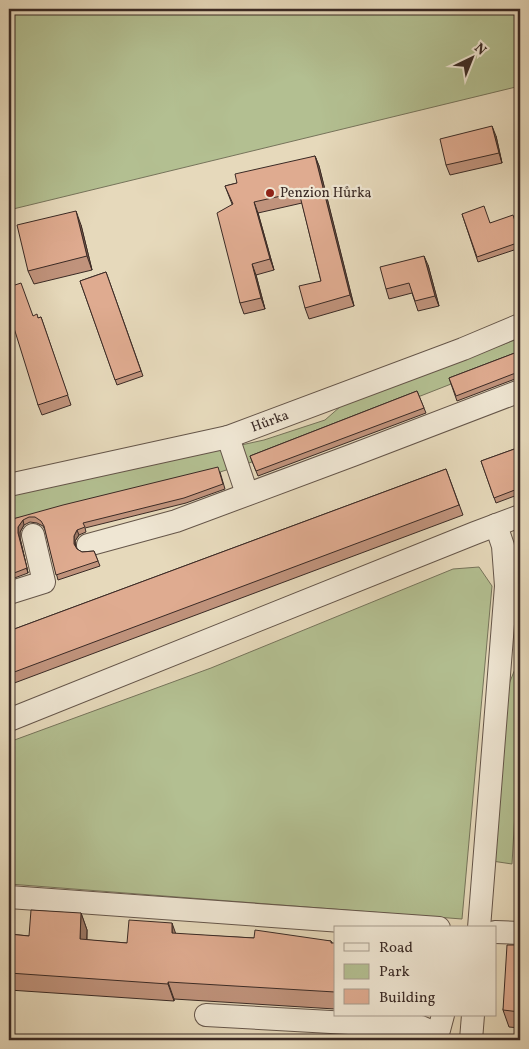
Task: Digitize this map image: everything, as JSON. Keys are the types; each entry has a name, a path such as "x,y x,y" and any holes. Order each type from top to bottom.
{"street":[{"name":"Hůrka","path":"9,485 228,437 463,349 520,325"},
{"path":"88,545 176,521 520,390"},
{"path":"228,437 247,494"},
{"path":"9,720 520,516"},
{"path":"479,926 506,586 503,546 496,525"},
{"path":"9,593 44,582 34,535"},
{"path":"9,897 411,926"},
{"path":"496,932 520,933"},
{"path":"206,1016 421,1027 437,1038 443,1016"},
{"path":"471,1040 473,1016"}],"path":[{"path":"9,1038 34,1040"}],"green space":[{"path":"9,9 520,9 520,86 9,210"},
{"path":"520,338 520,357 252,462 9,527 9,492 23,493 264,440 325,420 341,406"},
{"path":"479,567 492,586 462,919 9,884 9,742 211,668 453,569"},
{"path":"520,668 520,726 512,864 492,861 503,699 515,669"}],"building":[{"path":"492,126 499,153 446,165 440,139"},
{"path":"315,156 350,295 305,308 299,286 321,281 299,192 254,202 270,259 252,264 261,298 240,303 217,213 233,204 225,186 237,183 235,174"},
{"path":"484,206 490,223 513,215 520,242 477,257 462,214"},
{"path":"76,211 87,256 28,271 17,225"},
{"path":"424,256 435,296 415,301 409,283 386,289 380,267"},
{"path":"106,272 141,371 115,380 80,281"},
{"path":"21,283 33,316 37,314 38,318 41,317 68,395 38,405 9,312 9,287"},
{"path":"520,351 520,372 456,396 449,378"},
{"path":"417,391 424,408 256,471 250,456"},
{"path":"520,447 520,488 494,498 481,461"},
{"path":"218,467 223,484 184,498 83,523 85,527 77,530 74,536 74,544 82,552 94,551 98,561 56,575 44,526 41,521 35,517 23,520 18,527 18,533 27,568 9,575 9,520"},
{"path":"446,469 459,505 9,674 9,631"},
{"path":"31,910 81,913 80,939 127,943 129,920 172,923 172,933 254,938 255,930 331,941 331,943 334,943 334,992 168,982 168,984 9,973 9,934 29,936"},
{"path":"518,940 520,940 520,1012 503,1010 507,945 517,945"}],"place":[{"name":"Penzion Hůrka","path":"270,193"}]}
